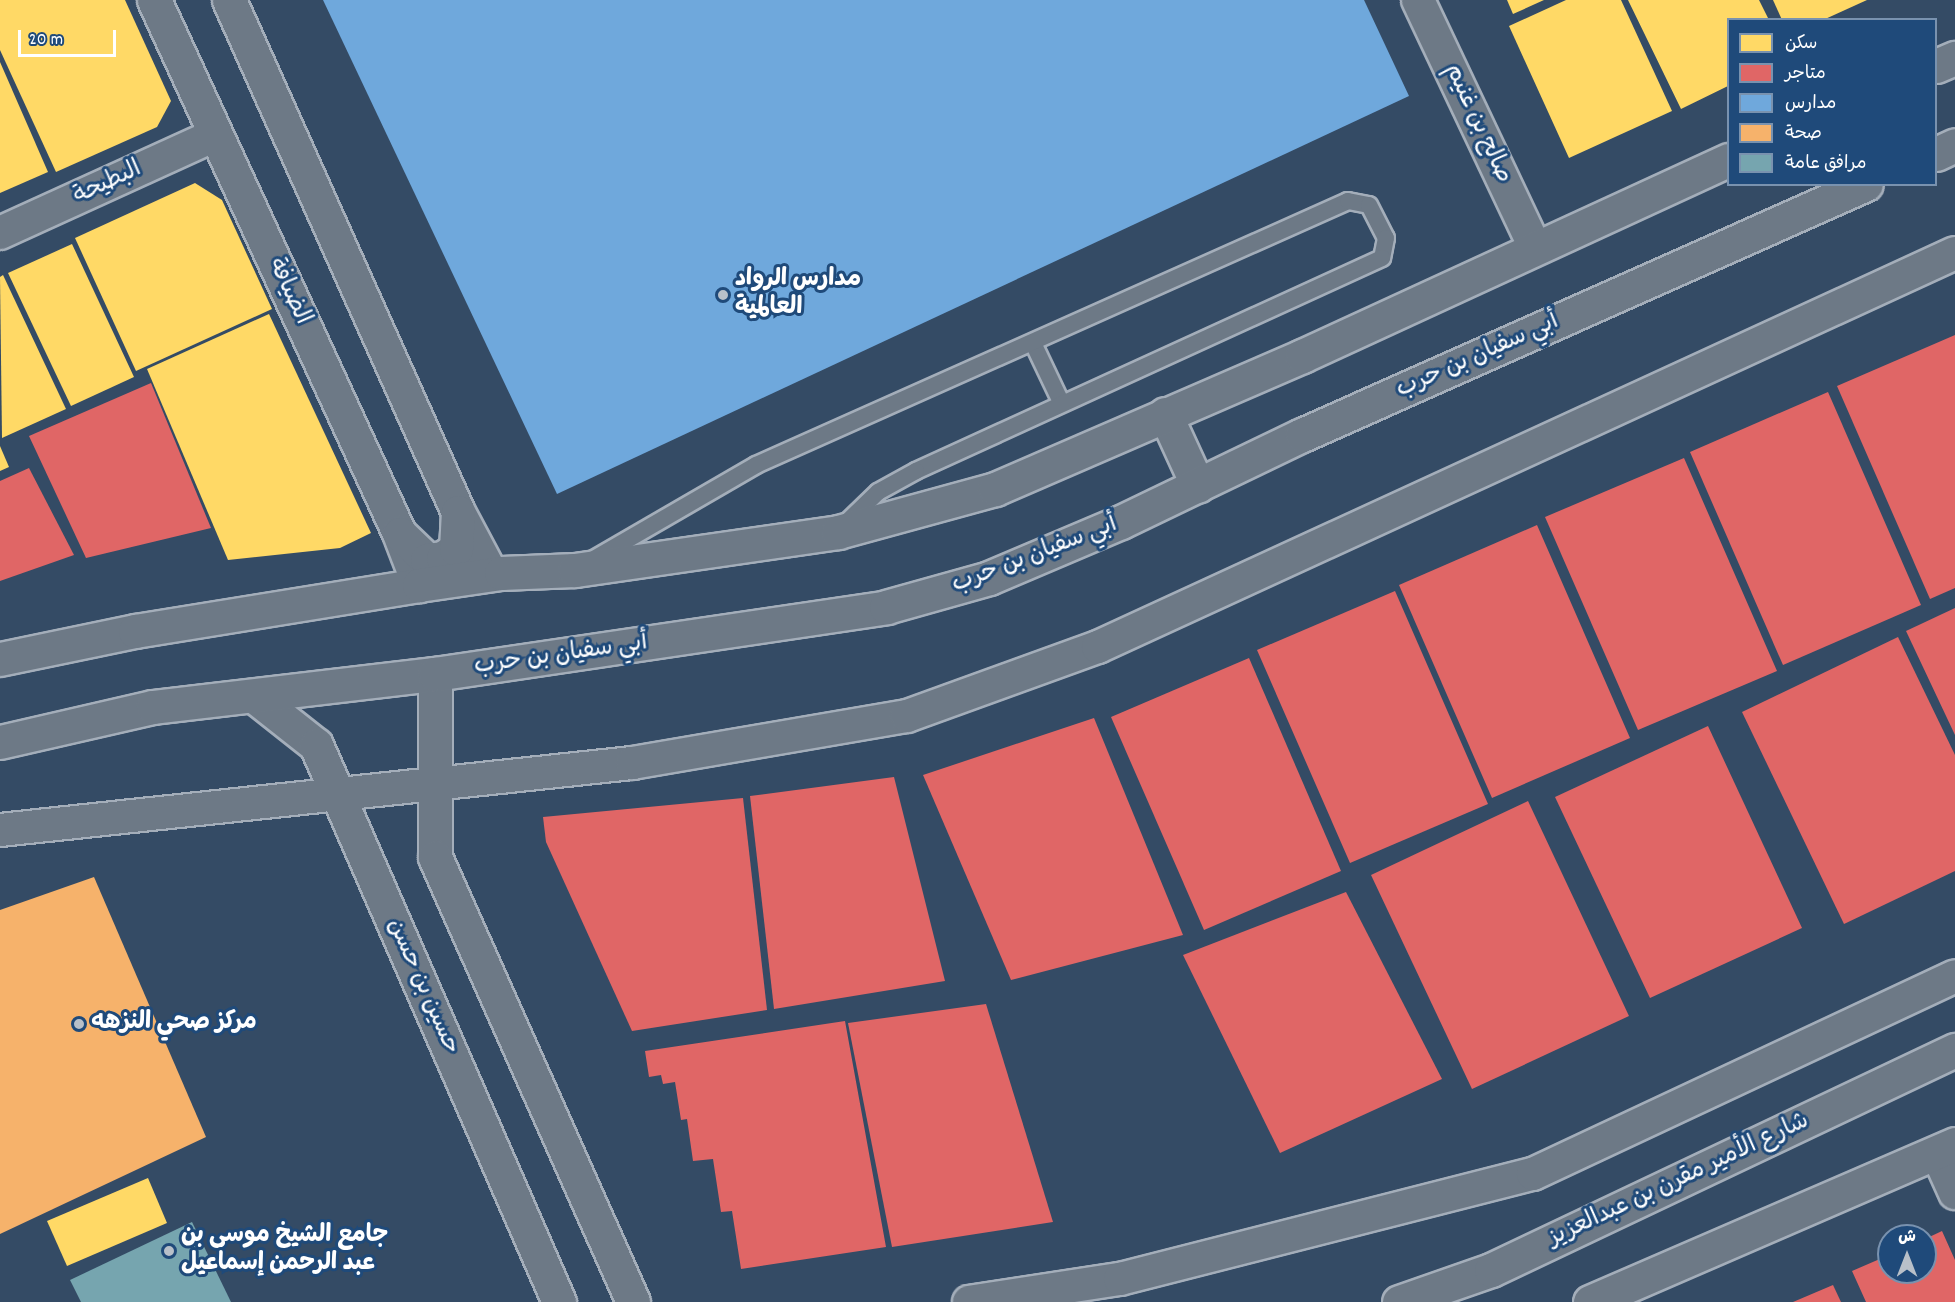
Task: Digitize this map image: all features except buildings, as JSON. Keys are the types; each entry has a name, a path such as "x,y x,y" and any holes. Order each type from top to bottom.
{"street":[{"name":"الضيافة","path":"154,0 399,533 419,585"},
{"path":"229,0 458,512 491,574"},
{"name":"صالح بن غنيم","path":"1418,0 1535,248"},
{"path":"1937,65 1955,58"},
{"name":"البطيحة","path":"0,233 215,135"},
{"path":"1937,153 1955,145"},
{"path":"0,659 135,631 491,574 575,570 838,532 995,489 1302,356 1727,160"},
{"name":"أبي سفيان بن حرب","path":"0,742 153,707 435,674 886,607 989,578 1198,486 1302,435 1862,186"},
{"path":"0,830 632,763 907,716 1098,647 1955,253"},
{"path":"1165,414 1198,486"},
{"path":"399,533 427,560 444,558 456,549 458,512"},
{"path":"435,674 435,857 633,1302"},
{"name":"حسين بن حسن","path":"254,696 316,745 559,1302"},
{"path":"969,1302 1120,1279 1533,1174 1955,976"},
{"name":"شارع الأمير مقرن بن عبدالعزيز","path":"1399,1302 1491,1270 1955,1050"},
{"path":"1590,1302 1640,1293 1946,1148 1955,1193"}],"lane":[{"path":"575,570 756,465 1348,201 1369,205 1386,238 1382,258 1061,402 878,492 838,532"},
{"path":"1033,343 1061,402"}],"place":[{"name":"مدارس الرواد العالمية","path":"723,295"},
{"name":"مركز صحي النزهه","path":"79,1024"},
{"name":"جامع الشيخ موسى بن عبد الرحمن إسماعيل","path":"169,1251"}]}
